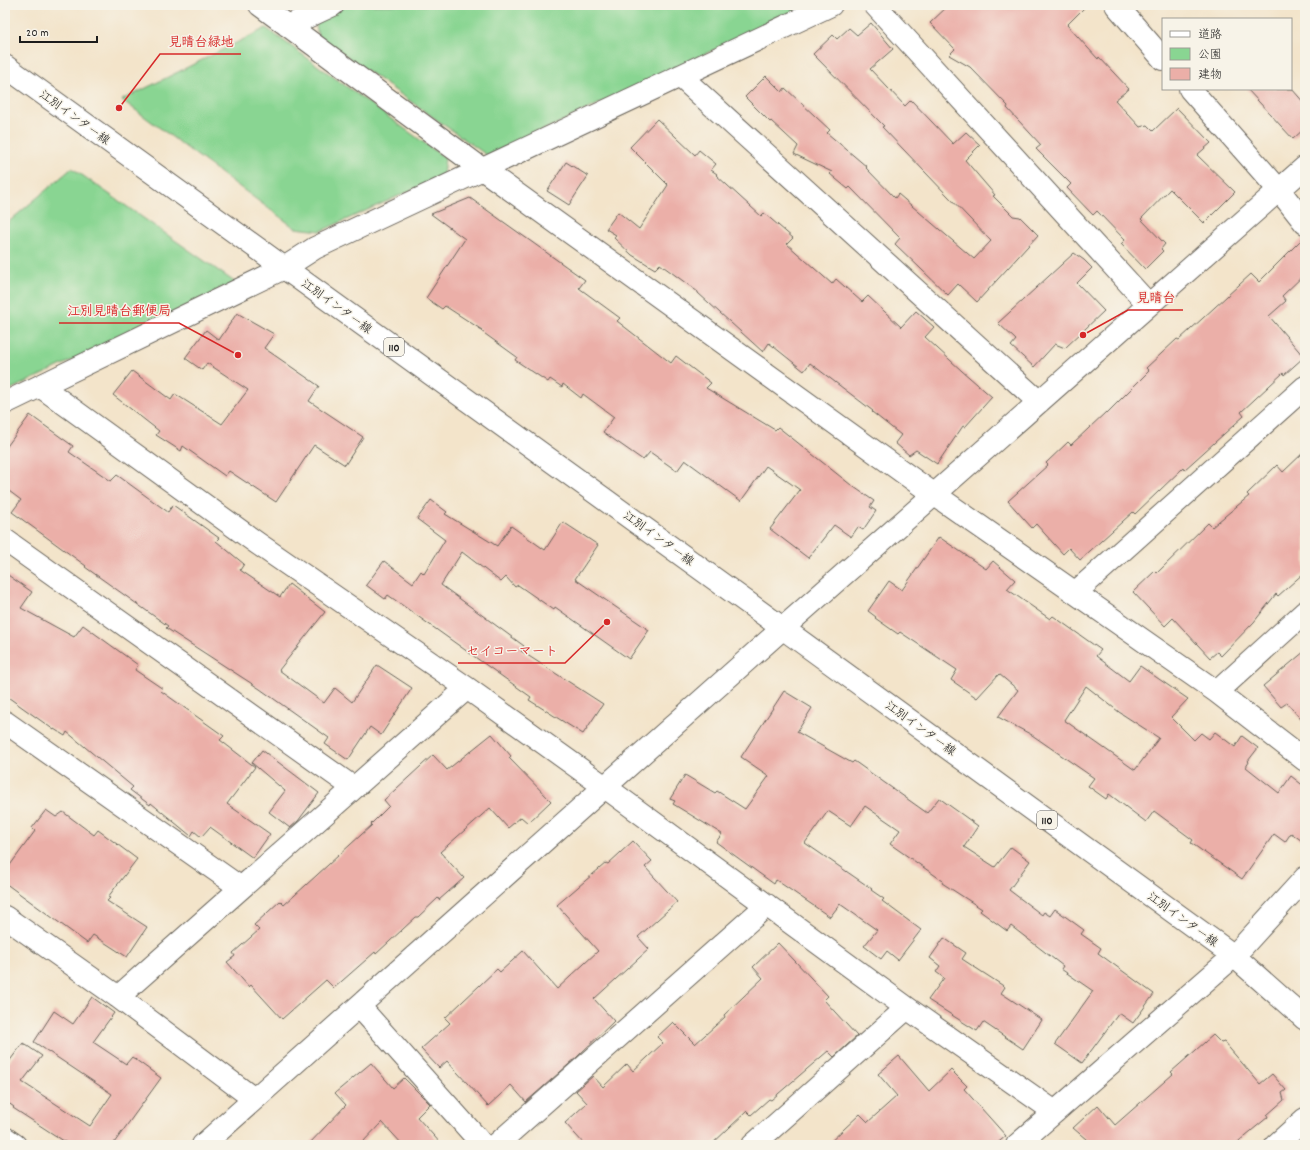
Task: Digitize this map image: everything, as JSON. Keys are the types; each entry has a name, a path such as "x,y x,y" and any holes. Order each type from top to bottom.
{"street":[{"path":"260,5 482,169 934,495 1217,692 1305,760"},
{"path":"288,26 333,5"},
{"path":"5,403 284,268 315,248 832,5"},
{"path":"875,5 1149,305"},
{"path":"1116,5 1162,57"},
{"name":"江別インター線","path":"5,66 1234,956 1305,1019"},
{"path":"680,76 1039,402"},
{"path":"1191,90 1279,190 1305,223"},
{"path":"202,1145 783,628 1305,167"},
{"path":"40,386 257,543 467,688 605,786 907,1008 1055,1112"},
{"path":"1075,593 1305,387"},
{"path":"5,540 354,788"},
{"path":"1217,692 1305,612"},
{"path":"118,997 467,688"},
{"path":"5,722 241,888"},
{"path":"1017,1145 1234,956 1305,878"},
{"path":"496,1145 767,906"},
{"path":"5,917 118,997 254,1099"},
{"path":"359,1006 483,1145"},
{"path":"753,1145 907,1008"},
{"path":"1276,1145 1305,1119"},
{"path":"5,1138 15,1145"}],"green space":[{"path":"346,5 809,5 488,156 318,36 316,25 324,15"},
{"path":"266,28 445,158 443,176 321,231 295,228 122,100"},
{"path":"72,168 236,283 5,392 5,225"}],"building":[{"path":"949,5 1087,5 1067,25 1098,59 1099,57 1129,89 1115,100 1140,127 1147,125 1153,131 1177,108 1211,143 1197,155 1235,192 1204,223 1170,189 1141,219 1165,244 1161,249 1163,251 1145,269 1121,244 1125,240 1097,211 1093,215 1067,188 1071,184 1036,149 1041,145 1007,108 1008,106 970,67 949,55 955,49 930,23"},
{"path":"871,23 893,49 870,69 905,106 911,100 953,144 966,132 980,145 965,160 995,195 993,196 1013,216 1020,217 1038,235 977,302 958,284 948,295 895,244 900,238 850,187 848,189 830,174 832,172 794,154 798,146 771,121 770,122 745,97 766,76 782,92 785,88 830,130 827,133 867,167 866,168 895,198 898,194 974,259 991,241 882,127 884,126 813,54 833,35 837,39 849,28 857,35"},
{"path":"1292,89 1305,104 1305,128 1293,139 1248,90"},
{"path":"657,119 695,155 699,150 716,164 711,170 761,216 764,213 793,238 787,244 832,284 836,279 862,302 868,296 901,327 916,311 934,327 925,337 992,397 965,427 963,426 937,464 916,450 909,455 895,443 901,435 872,412 873,411 810,363 804,371 769,343 763,352 698,292 660,264 655,269 632,255 614,238 616,235 606,229 618,212 639,229 668,185 630,147"},
{"path":"566,162 588,176 569,205 547,191"},
{"path":"470,198 585,280 579,288 620,318 617,321 671,363 676,356 711,383 706,388 775,430 778,427 851,485 874,501 870,507 876,511 863,530 858,527 851,537 834,525 808,558 770,529 800,490 766,466 741,501 685,460 677,471 650,452 643,460 603,432 614,417 583,394 581,398 563,384 562,387 550,379 548,382 515,360 517,357 481,331 482,330 445,306 442,309 426,298 465,239 431,214"},
{"path":"1305,236 1305,274 1282,296 1286,301 1269,316 1304,357 1284,375 1283,373 1241,412 1244,416 1184,470 1183,468 1135,514 1133,512 1080,560 1069,548 1063,554 1036,524 1032,528 1008,501 1048,465 1046,463 1068,442 1071,445 1106,412 1107,413 1149,371 1146,368 1177,339 1179,340 1251,274 1259,282"},
{"path":"1074,253 1092,268 1077,283 1104,311 1065,348 1055,344 1034,367 1011,346 1016,340 998,323"},
{"path":"237,313 274,334 264,348 319,386 309,401 363,437 345,465 314,445 276,502 229,471 225,476 183,446 181,451 156,435 159,431 113,395 132,371 171,400 175,394 222,424 248,390 207,363 202,370 185,358 206,330 219,340"},
{"path":"30,415 73,446 69,452 111,481 117,475 168,512 173,505 219,538 216,541 244,564 240,570 280,597 289,584 325,612 279,670 324,703 335,688 352,702 377,665 412,688 381,735 370,727 348,760 325,744 329,738 260,689 166,628 168,626 85,567 86,566 12,512 21,500 5,488 5,449"},
{"path":"1305,451 1305,572 1278,596 1276,594 1254,622 1221,656 1217,652 1210,658 1173,618 1165,626 1133,592 1155,571 1157,573 1208,523 1212,527 1249,496 1247,494 1277,465 1283,472"},
{"path":"431,500 447,512 445,514 497,546 511,526 545,550 563,522 598,545 575,579 649,630 629,659 555,607 554,610 518,585 515,587 506,577 501,582 462,552 441,585 524,646 521,651 603,704 583,734 529,700 531,697 388,595 385,599 366,585 384,561 413,583 421,571 424,574 445,540 417,519"},
{"path":"939,537 986,569 993,561 1015,580 1007,589 1050,619 1053,616 1101,650 1096,656 1129,681 1140,666 1188,699 1171,717 1194,740 1201,733 1209,739 1215,732 1235,747 1242,736 1258,748 1248,761 1249,762 1246,767 1279,793 1291,776 1305,787 1305,843 1291,833 1285,842 1274,834 1242,879 1191,843 1193,840 1154,811 1146,822 1109,794 1106,799 1088,786 1094,778 1032,735 998,717 1018,690 999,674 977,698 951,680 957,670 900,632 898,634 875,618 876,617 868,611 889,581 902,590","holes":["1086,686 1119,712 1159,738 1135,770 1064,720"]},
{"path":"5,573 32,592 21,608 74,637 83,625 138,665 135,670 163,689 161,691 224,736 220,740 255,767 227,804 270,834 253,858 210,827 201,837 194,831 191,836 151,803 150,805 130,790 133,787 67,732 65,736 54,730 5,695"},
{"path":"1305,651 1305,724 1287,703 1281,707 1263,686"},
{"path":"784,691 812,708 797,732 852,763 854,761 927,813 939,798 978,826 964,847 995,867 1011,847 1030,861 1009,890 1042,915 1044,912 1050,916 1055,909 1084,930 1081,934 1101,948 1098,953 1154,994 1133,1023 1119,1013 1082,1063 1055,1044 1093,991 1061,969 1063,966 1011,926 1007,931 980,911 982,909 942,883 943,881 890,844 900,830 865,806 851,826 828,811 805,843 872,889 871,890 884,899 882,901 921,930 898,960 887,951 881,959 864,946 877,930 840,904 830,917 776,880 774,884 716,842 722,834 673,804 675,801 670,799 685,775 715,793 717,791 745,809 769,776 741,757"},
{"path":"492,734 511,756 509,758 551,801 528,823 521,817 508,828 490,808 440,852 464,878 439,900 438,898 376,954 375,952 334,988 326,980 282,1019 251,985 249,987 227,962 235,956 233,953 259,930 254,925 280,901 284,905 372,825 371,824 389,806 384,800 433,755 447,770"},
{"path":"262,750 319,793 298,821 290,828 269,812 285,791 252,763"},
{"path":"46,810 56,817 63,812 94,835 98,830 137,859 108,897 110,898 107,901 147,927 127,957 93,935 87,943 5,883 5,872 35,831 32,828"},
{"path":"633,841 652,861 645,867 677,902 638,937 649,949 594,999 614,1021 576,1058 526,1102 511,1085 488,1106 447,1061 439,1068 421,1049 450,1023 445,1018 497,969 500,972 523,951 557,989 598,951 557,905 606,863 608,864"},
{"path":"944,938 966,953 962,959 1005,987 1001,993 1042,1020 1023,1049 983,1022 977,1031 928,1000 944,978 936,972 940,966 930,958"},
{"path":"778,943 828,996 824,1000 857,1036 834,1057 828,1051 771,1100 769,1099 751,1115 747,1111 711,1145 585,1145 565,1123 587,1103 576,1091 593,1076 603,1087 627,1064 633,1071 663,1043 657,1037 673,1022 695,1044 725,1017 724,1015 763,978 753,967"},
{"path":"92,997 114,1013 93,1042 126,1064 132,1057 161,1078 114,1143 118,1145 70,1145 13,1108 14,1107 7,1102 5,1105 5,1067 23,1043 42,1056 22,1082 90,1126 112,1094 34,1042 54,1011 73,1024"},
{"path":"1213,1035 1221,1043 1224,1042 1260,1084 1272,1074 1286,1090 1282,1093 1284,1100 1267,1115 1268,1117 1234,1145 1093,1145 1073,1128 1098,1105 1115,1125 1173,1074 1171,1072"},
{"path":"899,1056 929,1091 951,1070 967,1086 964,1089 1006,1136 995,1145 827,1145 860,1114 868,1122 897,1096 878,1074"},
{"path":"371,1063 393,1088 404,1078 430,1104 417,1117 442,1145 403,1145 382,1122 360,1145 308,1145 346,1105 335,1093"}],"place":[{"name":"見晴台緑地","path":"119,108"},
{"name":"見晴台","path":"1083,335"},
{"name":"江別見晴台郵便局","path":"238,355"},
{"name":"セイコーマート","path":"607,622"}]}
